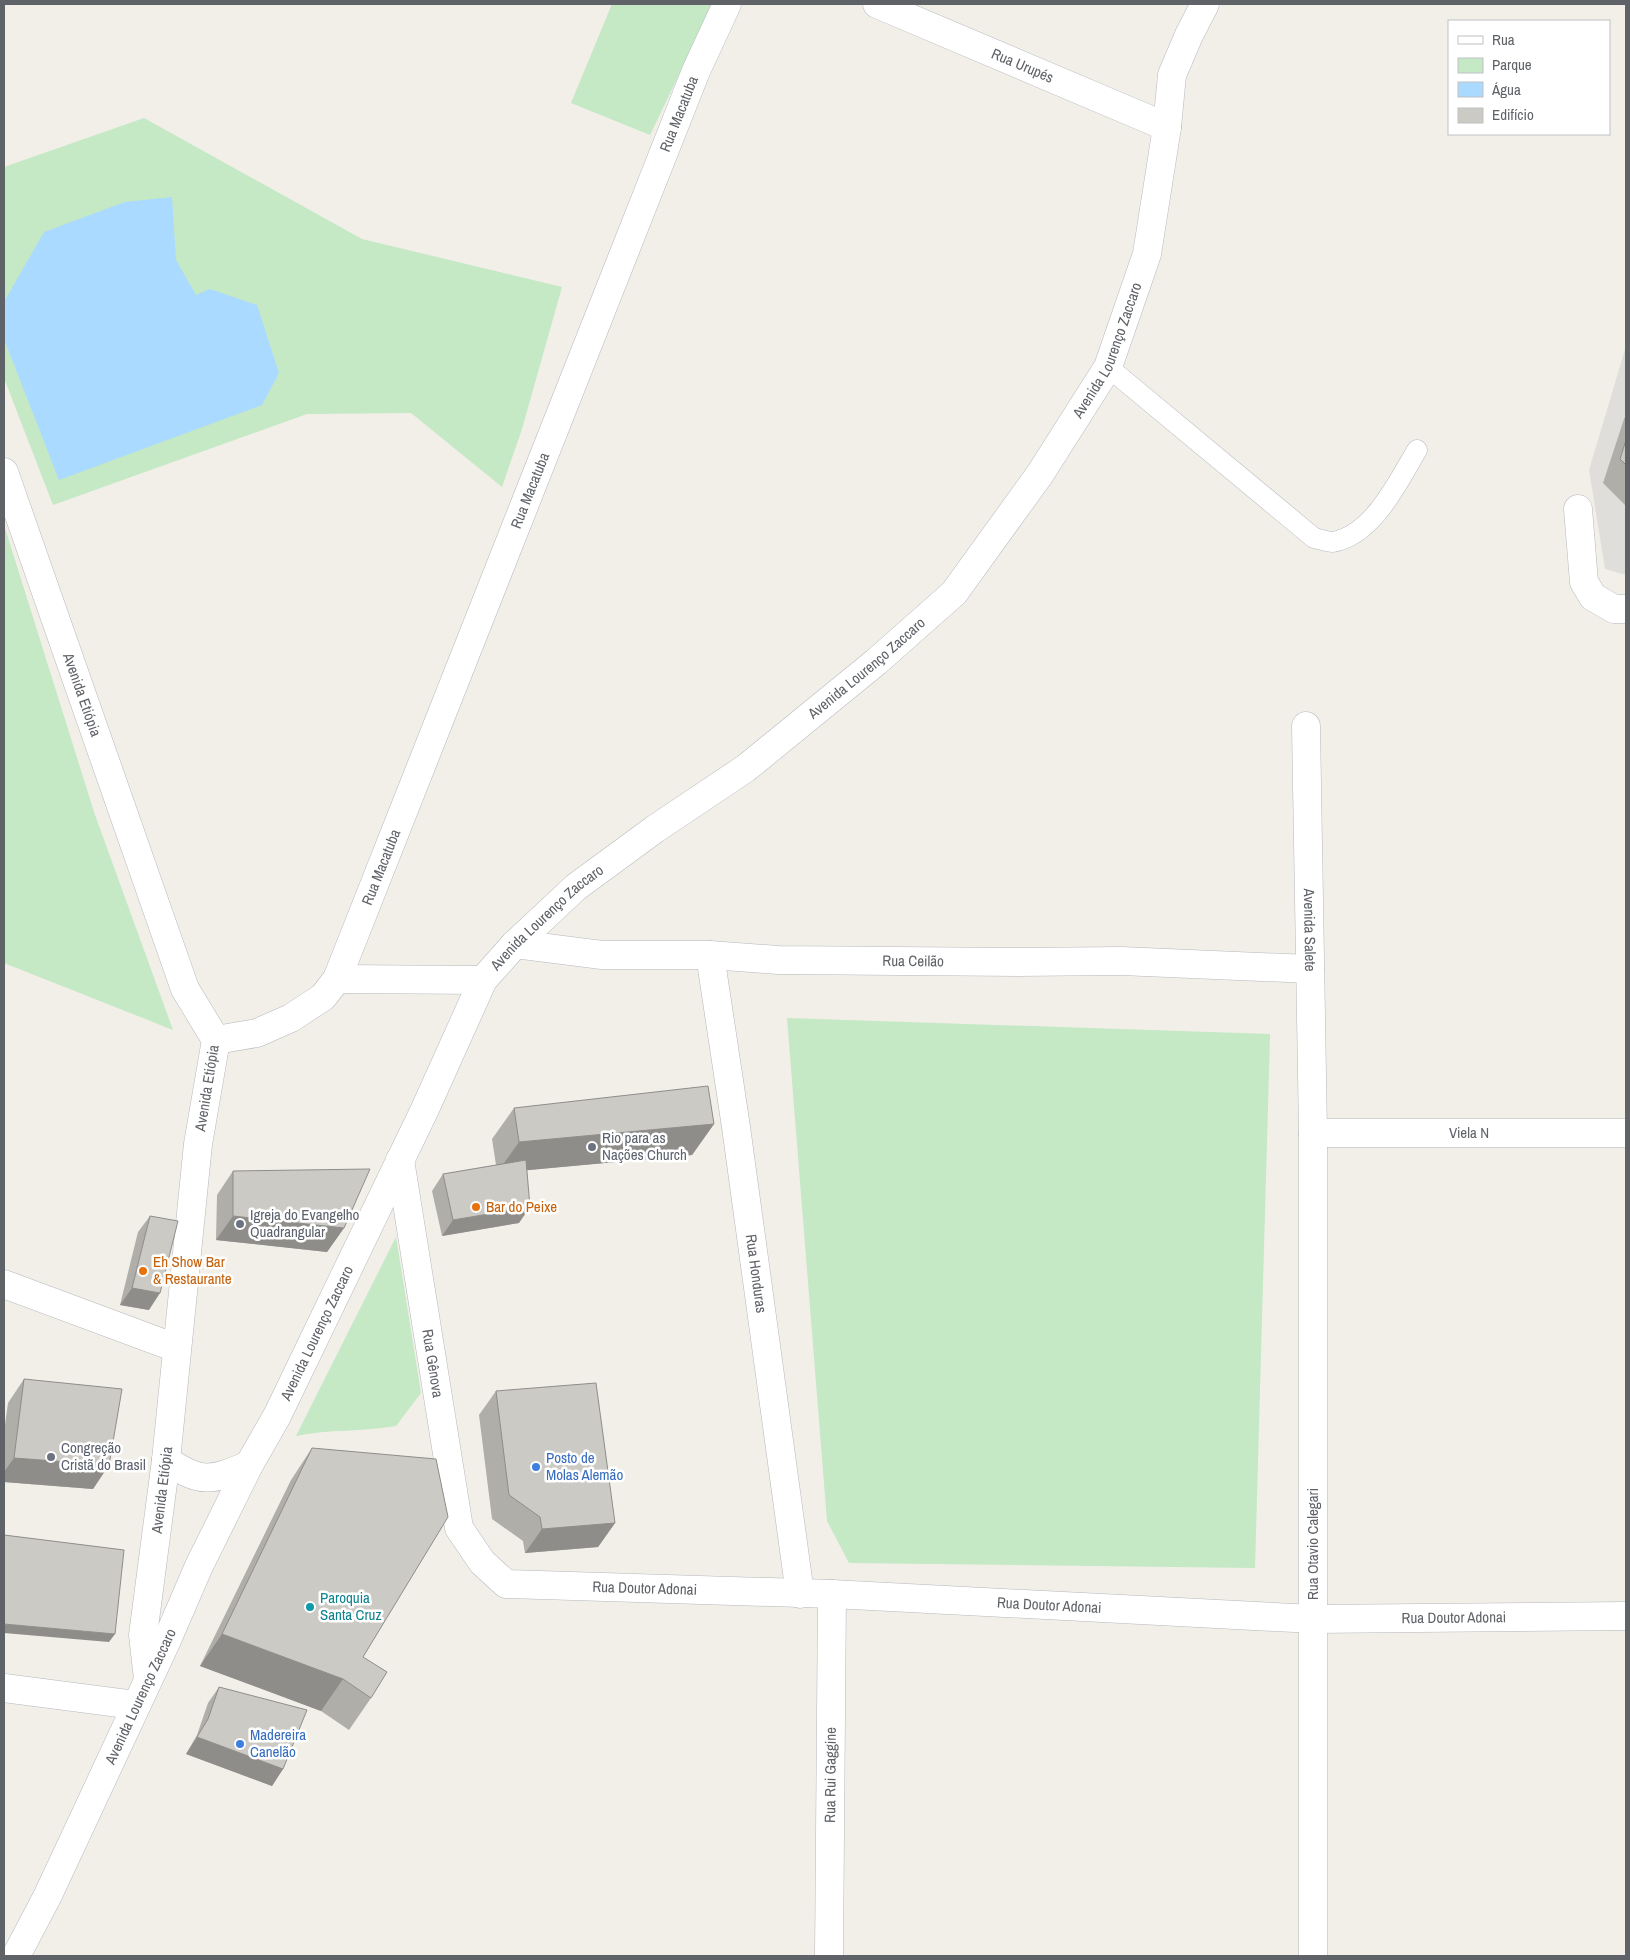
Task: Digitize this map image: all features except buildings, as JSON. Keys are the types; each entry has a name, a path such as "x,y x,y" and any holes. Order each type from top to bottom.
{"street":[{"name":"Rua Macatuba","path":"216,1040 257,1033 291,1018 323,997 337,979 696,71 727,4"},
{"name":"Rua Urupés","path":"877,4 1167,127"},
{"name":"Avenida Lourenço Zaccaro","path":"16,1956 48,1895 199,1566 249,1465 277,1416 400,1160 483,980 515,944 576,888 655,829 746,768 876,662 954,593 1040,474 1108,367 1146,254 1167,127 1172,76 1189,35 1206,4"},
{"name":"Avenida Etiópia","path":"4,472 185,989 216,1040 198,1144 166,1460 143,1635 148,1679"},
{"path":"1578,508 1584,582 1593,597 1614,609 1626,609"},
{"name":"Avenida Salete","path":"1306,726 1313,1133"},
{"name":"Rua Ceilão","path":"515,944 602,955 710,955 778,960 1121,961 1310,969"},
{"name":"Rua Honduras","path":"710,955 736,1127 800,1594"},
{"path":"337,979 483,980"},
{"name":"Viela N","path":"1313,1133 1626,1134"},
{"name":"Rua Otavio Calegari","path":"1313,1133 1313,1956"},
{"name":"Rua Gênova","path":"400,1160 459,1528 482,1562"},
{"path":"4,1284 176,1348"},
{"path":"166,1460 181,1470 202,1479 223,1476 249,1465"},
{"name":"Rua Doutor Adonai","path":"482,1562 506,1584 832,1594 1314,1619 1626,1616"},
{"name":"Rua Rui Gaggine","path":"829,1956 832,1594"},
{"path":"4,1688 135,1705"}],"lane":[{"path":"1108,367 1314,538 1332,542 1354,533 1378,512 1417,450"}],"shaded area":[{"path":"1626,346 1626,575 1605,569 1589,470"}],"green space":[{"path":"612,4 713,4 650,135 571,103"},
{"path":"144,118 362,239 562,287 522,429 502,487 411,413 307,414 53,505 4,378 4,167"},
{"path":"4,525 95,815 173,1030 4,963"},
{"path":"787,1018 1270,1034 1255,1568 849,1563 827,1521"},
{"path":"396,1237 421,1393 396,1426 296,1436"}],"water":[{"path":"172,197 176,260 196,295 210,289 257,305 279,373 262,405 59,480 4,339 4,302 44,232 125,202"}],"place":[{"name":"Rio para as Nações Church","path":"592,1147"},
{"name":"Bar do Peixe","path":"476,1207"},
{"name":"Igreja do Evangelho Quadrangular","path":"240,1224"},
{"name":"Eh Show Bar & Restaurante","path":"143,1271"},
{"name":"Congreção Cristã do Brasil","path":"51,1457"},
{"name":"Posto de Molas Alemão","path":"536,1467"},
{"name":"Paroquia Santa Cruz","path":"310,1607"},
{"name":"Madereira Canelão","path":"240,1744"}]}
